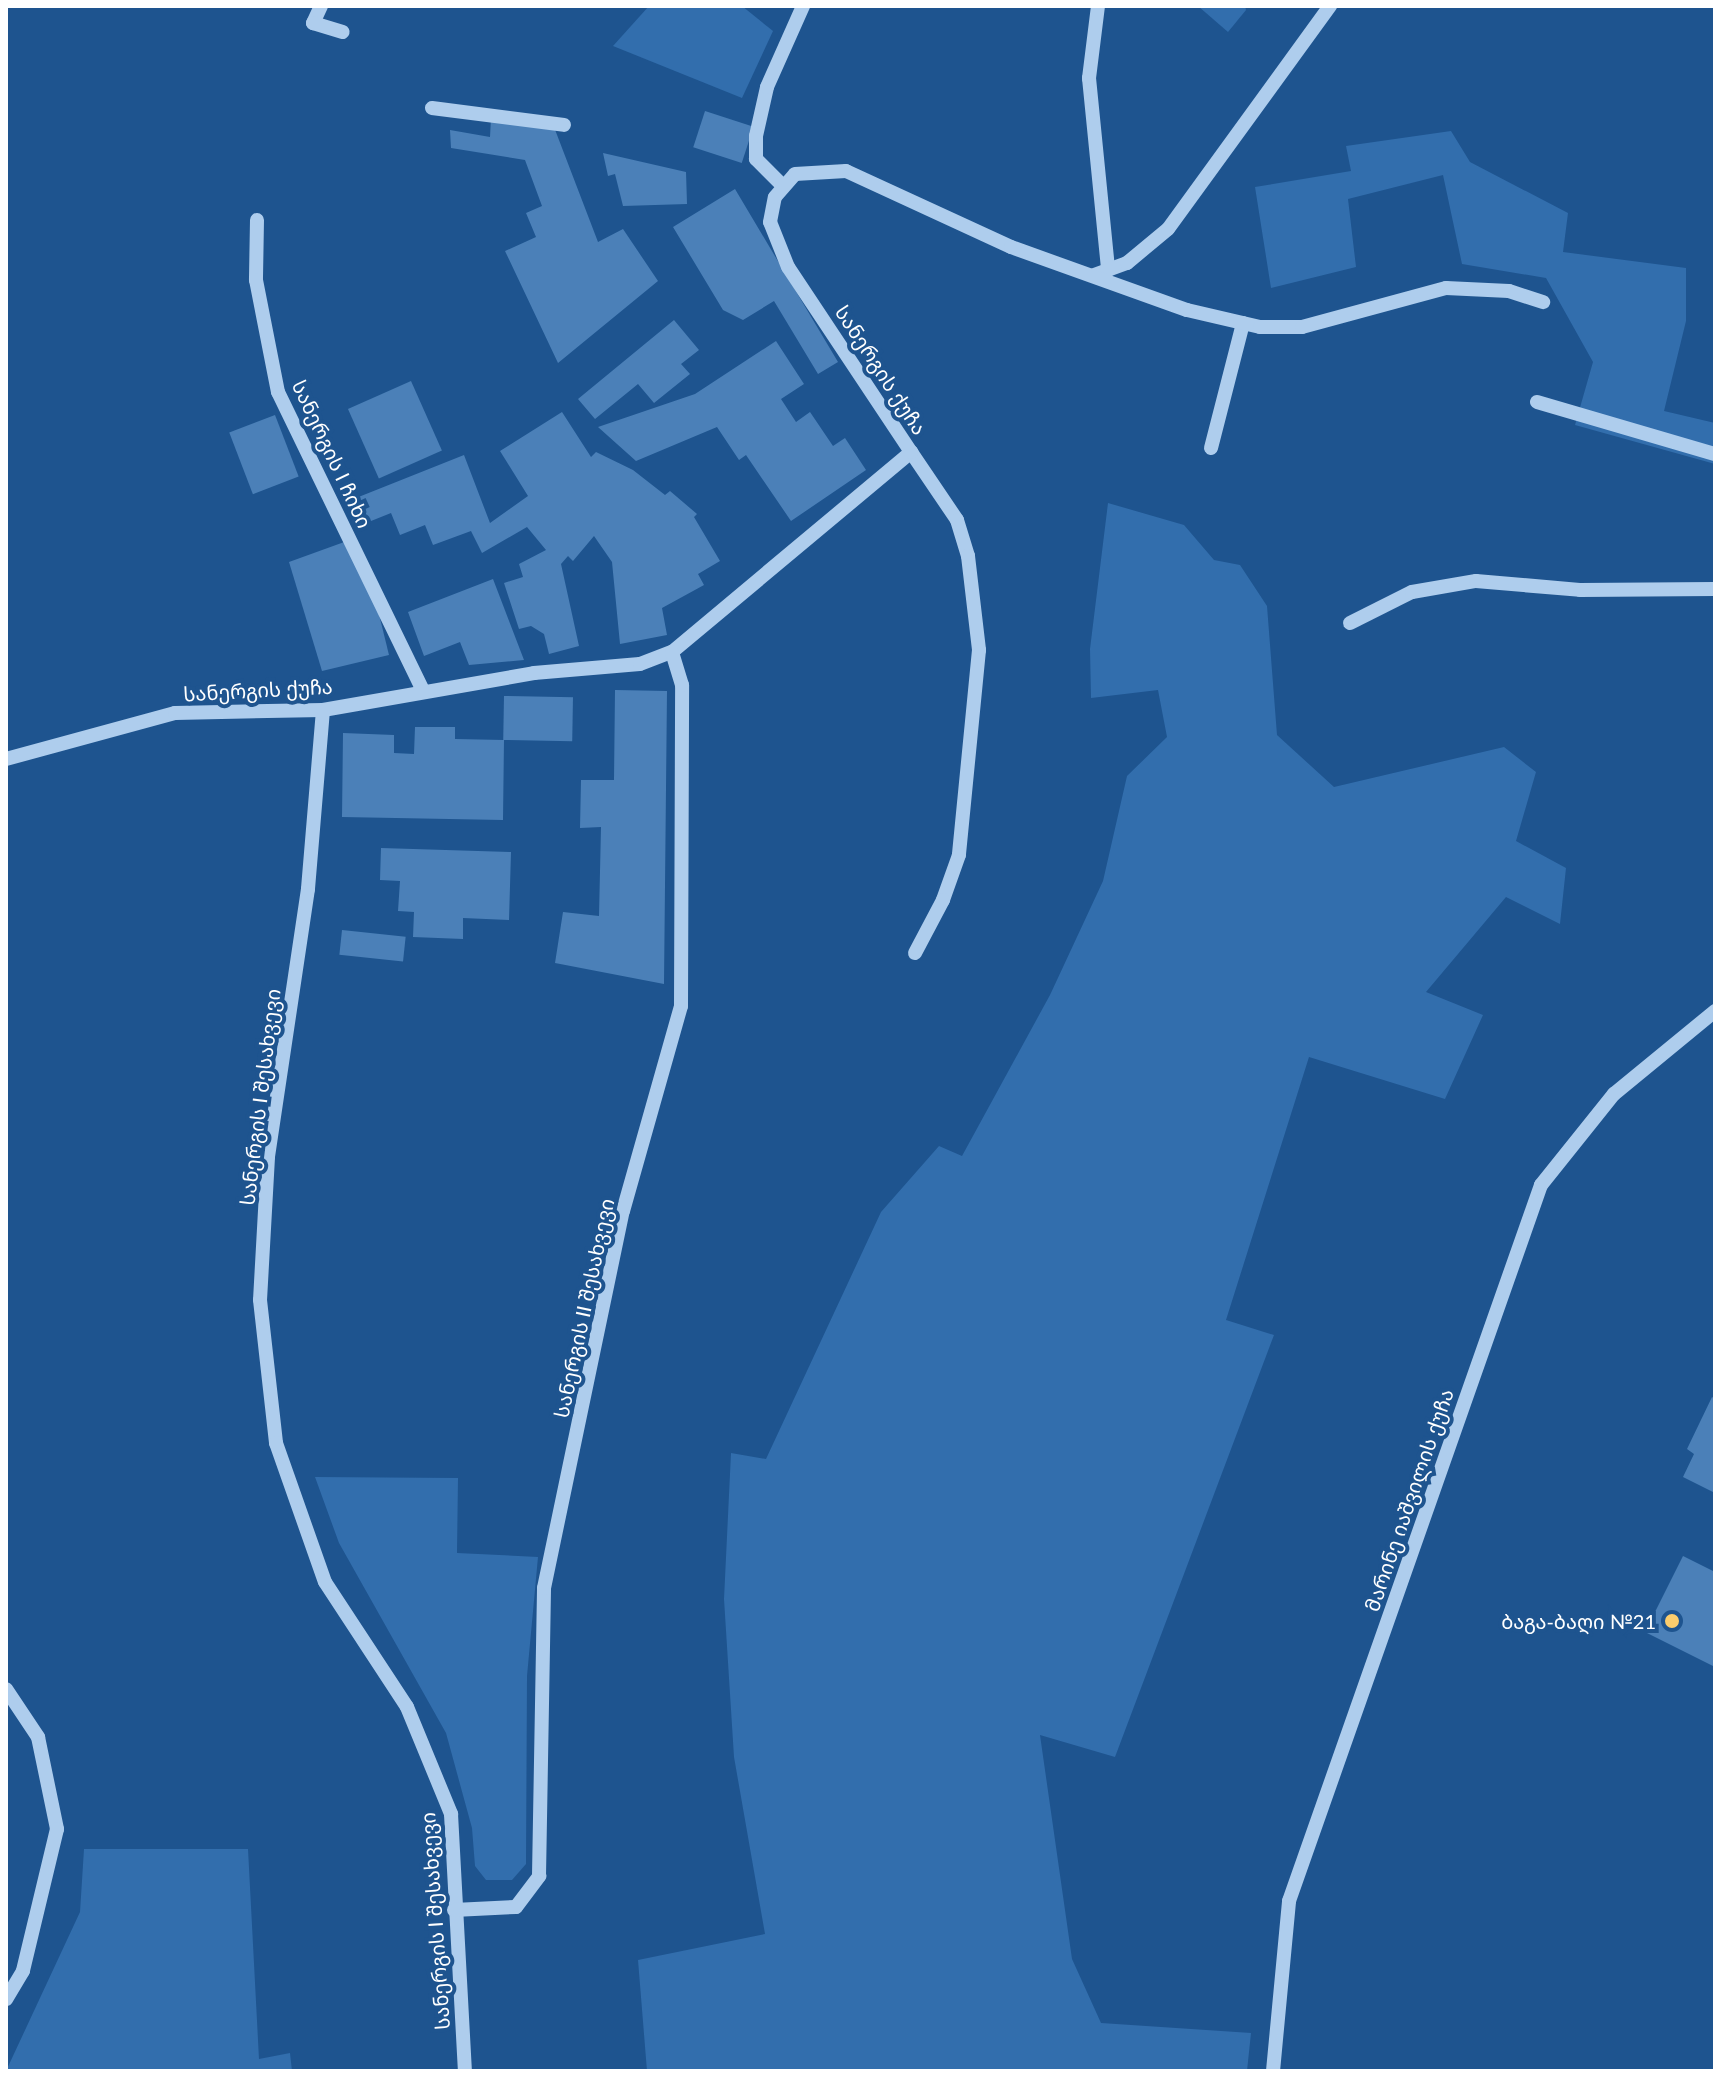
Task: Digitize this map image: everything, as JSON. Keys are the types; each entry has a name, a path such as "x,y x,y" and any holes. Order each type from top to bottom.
{"street":[{"path":"321,6 313,23 343,32"},
{"path":"803,6 767,87 756,136 756,159 782,185 795,174 820,169 846,171 1011,247 1101,272 1187,310 1243,323 1302,327 1446,288 1509,291 1543,302"},
{"path":"1098,6 1089,78 1101,272"},
{"path":"1101,272 1127,263 1168,229 1330,6"},
{"path":"432,108 564,125"},
{"name":"სანერგის ქუჩა","path":"6,759 175,713 323,710 534,673 640,664 672,652 911,452 788,267 770,222 782,185"},
{"name":"სანერგის I ჩიხი","path":"257,220 256,280 278,392 423,691"},
{"path":"1211,448 1243,323"},
{"path":"1537,402 1715,454"},
{"path":"911,452 957,520 968,556 979,650 959,855 943,900 915,953"},
{"path":"1350,623 1412,592 1476,581 1580,590 1715,589"},
{"name":"სანერგის II შესახვევი","path":"454,1910 516,1907 539,1876 544,1588 623,1211 681,1006 682,685 672,652"},
{"name":"სანერგის I შესახვევი","path":"323,710 308,889 268,1157 260,1300 276,1443 325,1582 407,1707 451,1814 465,2071"},
{"name":"მარინე იაშვილის ქუჩა","path":"1273,2071 1289,1901 1541,1185 1614,1094 1715,1011"},
{"path":"6,1689 38,1737 57,1829 23,1971 6,1999"}],"shaded area":[{"path":"649,6 742,6 773,31 742,98 613,46"},
{"path":"1198,6 1245,6 1246,10 1228,32"},
{"path":"1451,131 1470,162 1568,213 1563,252 1686,268 1686,321 1664,411 1715,423 1715,464 1575,425 1593,362 1546,278 1462,264 1443,175 1348,199 1356,267 1271,288 1255,187 1351,171 1346,146"},
{"path":"1108,503 1184,525 1214,560 1240,565 1267,606 1277,735 1334,787 1504,747 1536,772 1516,841 1566,868 1560,924 1506,897 1426,992 1483,1015 1445,1099 1309,1057 1226,1320 1274,1335 1115,1757 1040,1735 1072,1959 1101,2023 1251,2033 1247,2071 647,2071 638,1960 765,1934 734,1757 724,1599 731,1453 766,1459 881,1212 939,1146 962,1156 1050,995 1103,881 1127,776 1167,737 1158,690 1091,698 1090,649"},
{"path":"315,1477 458,1478 457,1553 538,1557 527,1676 526,1864 512,1880 486,1880 475,1866 472,1828 446,1733 339,1543"},
{"path":"84,1849 248,1849 259,2059 290,2053 292,2071 6,2071 80,1912"}],"building":[{"path":"705,111 754,127 742,163 693,147"},
{"path":"491,118 554,127 598,242 623,229 658,281 558,363 505,251 536,237 526,213 542,206 525,160 451,148 450,130 490,137"},
{"path":"603,153 686,172 687,204 623,206 615,174 608,176"},
{"path":"735,189 838,362 818,374 774,301 743,320 723,310 673,227"},
{"path":"674,320 699,350 681,364 690,374 654,403 638,384 595,419 578,399"},
{"path":"776,341 804,384 781,399 796,422 810,412 833,446 845,438 866,470 791,521 746,455 739,460 717,427 636,461 598,427 695,394"},
{"path":"411,381 442,450 379,478 348,409"},
{"path":"562,412 591,457 596,452 633,470 665,495 670,491 697,514 694,517 720,561 698,574 704,585 662,608 667,635 620,644 612,562 594,536 573,561 568,556 561,564 579,646 549,654 544,634 531,626 519,629 504,583 523,577 519,564 546,550 527,527 482,553 471,531 433,545 425,525 400,535 391,513 361,525 351,500 464,455 490,523 528,496 500,451"},
{"path":"275,415 299,477 253,494 229,433"},
{"path":"347,541 374,594 389,655 322,671 289,562"},
{"path":"493,579 524,660 469,665 460,642 424,656 408,612"},
{"path":"615,690 667,691 664,984 555,963 563,912 599,916 601,827 580,828 581,780 614,780"},
{"path":"504,696 573,697 572,741 503,740"},
{"path":"415,727 455,727 455,739 504,740 503,820 342,817 343,733 394,735 394,753 414,754"},
{"path":"381,848 511,852 509,920 463,918 463,939 413,937 414,912 398,911 400,881 380,880"},
{"path":"342,930 406,937 403,962 339,955"},
{"path":"1712,1397 1715,1399 1715,1493 1683,1477 1694,1454 1687,1449"},
{"path":"1683,1556 1715,1572 1715,1667 1645,1632"}],"place":[{"name":"ბაგა-ბაღი №21","path":"1672,1621"}]}
